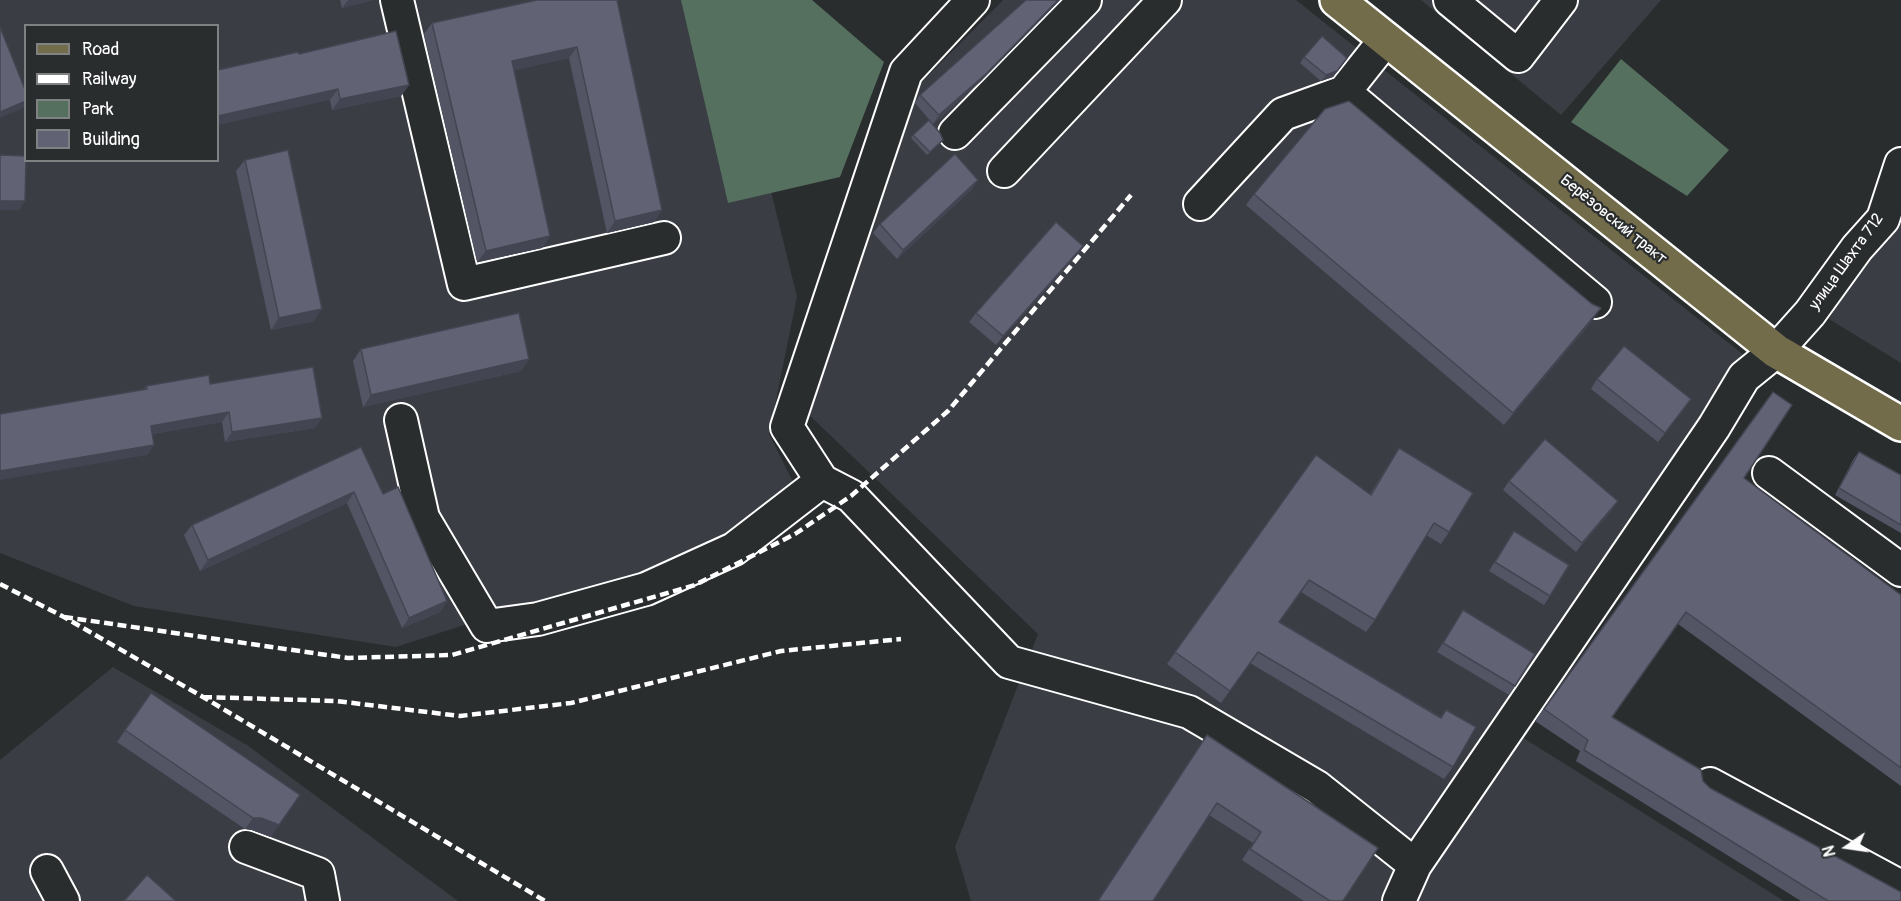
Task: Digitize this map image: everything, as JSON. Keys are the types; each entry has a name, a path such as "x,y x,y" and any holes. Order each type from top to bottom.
{"main road":[{"name":"Берёзовский тракт","path":"1337,0 1776,351 1901,424"}],"street":[{"path":"397,0 464,284 664,238"},
{"path":"973,0 906,72 786,428 822,481 851,496 1009,662 1189,712 1317,787 1415,865"},
{"path":"955,133 1085,0"},
{"path":"1004,171 1165,0"},
{"path":"1450,0 1518,56 1561,0"},
{"path":"1200,204 1283,114 1344,92 1386,39"},
{"path":"1344,92 1595,302"},
{"name":"улица Шахта 712","path":"1399,901 1415,865 1714,428 1744,376 1776,351 1810,313 1857,248 1883,219 1901,164"},
{"path":"401,420 423,518 487,626 538,619 646,589 734,549 822,481"},
{"path":"1769,473 1901,570"},
{"path":"1710,784 1901,887"},
{"path":"246,847 318,874 323,901"},
{"path":"47,871 63,901"}],"shaded area":[{"path":"0,0 724,0 797,297 769,434 797,490 685,561 529,604 396,647 134,606 0,553"},
{"path":"1003,0 1296,0 1759,367 1517,734 1784,901 971,901 955,847 1038,634 805,411 911,93"},
{"path":"1421,0 1661,0 1561,115"},
{"path":"1901,197 1901,363 1829,319"},
{"path":"113,667 247,745 458,901 0,901 0,760"}],"green space":[{"path":"681,0 812,0 884,62 840,177 728,203"},
{"path":"1621,59 1729,150 1687,196 1571,122"}],"building":[{"path":"537,0 617,0 662,210 615,221 577,47 512,61 550,236 486,251 432,23"},
{"path":"1026,0 1058,0 987,73 939,115 920,95"},
{"path":"0,27 24,87 24,102 0,112"},
{"path":"396,31 409,85 340,99 338,89 219,116 219,70 298,52 299,54"},
{"path":"1322,36 1347,58 1337,71 1326,75 1304,57"},
{"path":"1349,101 1592,304 1601,308 1513,413 1254,194 1325,109"},
{"path":"929,120 943,140 930,152 913,135"},
{"path":"288,150 322,309 279,318 245,160"},
{"path":"955,154 978,180 903,250 880,224"},
{"path":"0,155 24,156 25,201 0,201"},
{"path":"1056,222 1083,246 1003,336 976,313"},
{"path":"519,313 529,359 371,395 361,349"},
{"path":"1624,346 1691,399 1665,433 1597,379"},
{"path":"313,367 322,418 232,432 229,412 151,426 154,445 0,471 0,414 147,389 146,386 209,375 210,384"},
{"path":"1773,392 1792,405 1744,478 1901,595 1901,768 1686,612 1612,717 1701,770 1703,781 1710,788 1901,892 1901,901 1828,901 1584,750 1588,740 1544,709"},
{"path":"1545,439 1618,501 1582,543 1509,481"},
{"path":"361,447 383,494 398,487 447,601 409,618 354,492 208,560 192,525"},
{"path":"1399,448 1473,493 1449,532 1434,523 1375,620 1309,580 1279,622 1441,718 1446,710 1476,727 1453,767 1258,652 1230,691 1175,652 1316,455 1371,495"},
{"path":"1859,452 1901,475 1901,525 1839,488"},
{"path":"1514,531 1569,565 1550,596 1495,562"},
{"path":"1463,610 1535,654 1515,686 1443,643"},
{"path":"151,693 300,795 279,825 261,818 253,818 125,730"},
{"path":"1207,735 1378,848 1343,901 1330,901 1250,849 1261,832 1217,803 1153,901 1098,901"},
{"path":"147,875 176,901 124,901"}],"railway":[{"path":"64,617 348,658 452,655 695,585 795,534 851,496 948,411 1131,195"},
{"path":"0,584 64,617 203,697 545,901"},
{"path":"203,697 336,701 460,716 571,703 781,651 901,639"}]}
